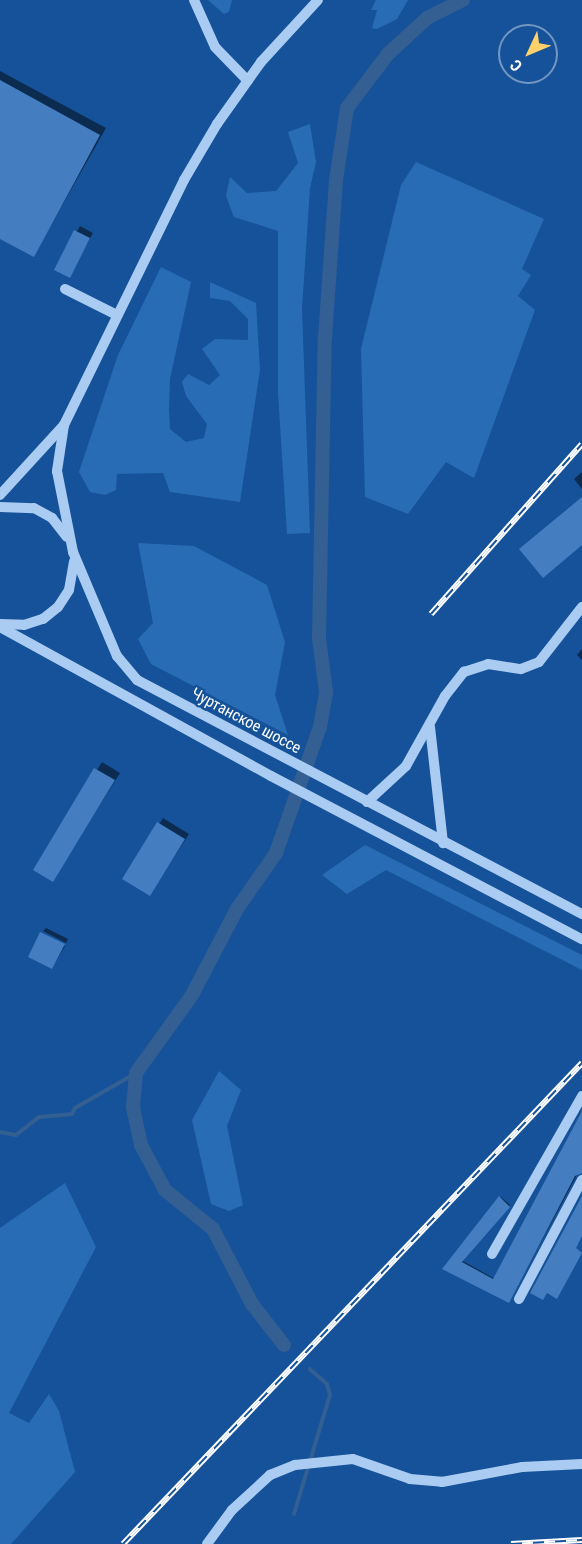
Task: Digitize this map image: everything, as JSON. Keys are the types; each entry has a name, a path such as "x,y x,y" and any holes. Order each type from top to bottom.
{"street":[{"path":"194,0 215,47 248,81"},
{"path":"0,495 64,425 184,180 248,81 318,0"},
{"path":"65,289 117,315"},
{"name":"Чуртанское шоссе","path":"64,425 57,471 73,552 117,656 137,680 443,843 582,914"},
{"path":"0,507 34,508 52,518 65,533 73,552 74,572 69,590 58,607 43,619 24,625 0,625"},
{"path":"366,802 406,766 445,696 464,672 488,664 521,669 539,662 582,607"},
{"path":"0,625 328,807 582,939"},
{"path":"430,726 432,768 443,843"},
{"path":"492,1254 582,1096"},
{"path":"519,1299 582,1180"},
{"path":"207,1544 232,1510 270,1475 295,1465 353,1459 410,1479 442,1482 522,1467 582,1464"}],"shaded area":[{"path":"208,0 232,0 229,12 224,14"},
{"path":"376,0 408,0 397,19 377,29 372,28 377,10 371,10"},
{"path":"310,124 316,162 310,188 302,309 310,533 287,534 278,393 278,231 234,217 226,196 230,177 247,193 276,191 298,163 288,132"},
{"path":"416,162 544,219 522,269 531,275 518,296 535,310 474,478 446,462 408,514 365,497 361,349 401,185"},
{"path":"161,267 191,282 170,379 169,409 170,429 186,442 204,438 207,424 186,396 182,382 188,374 209,385 220,375 202,349 215,339 248,340 248,319 230,301 210,298 210,282 256,303 260,370 240,502 170,492 163,473 117,474 116,490 105,495 90,492 79,472 118,355"},
{"path":"138,543 194,546 267,585 285,642 275,695 288,735 151,664 138,639 153,623"},
{"path":"365,845 582,955 582,970 386,870 347,894 322,875"},
{"path":"219,1071 241,1090 227,1126 243,1205 229,1211 211,1204 192,1120"},
{"path":"65,1183 96,1247 9,1413 29,1423 49,1394 59,1411 75,1472 11,1544 0,1544 0,1228"}],"building":[{"path":"0,80 100,135 34,257 0,239"},
{"path":"74,230 90,238 70,278 54,270"},
{"path":"582,497 582,545 543,578 519,549"},
{"path":"94,768 115,780 53,882 33,870"},
{"path":"157,822 185,839 150,896 122,879"},
{"path":"40,932 65,944 52,969 28,957"},
{"path":"582,1111 582,1173 575,1176 509,1303 442,1269 499,1196 510,1207 462,1262 493,1279"},
{"path":"582,1196 582,1236 576,1248 582,1253 557,1299 547,1293 543,1300 530,1293"}],"waterway":[{"path":"284,1345 252,1304 213,1229 165,1190 141,1145 133,1107 136,1073 192,995 237,909 276,853 320,727 326,692 319,638 325,338 336,180 347,108 388,54 427,18 463,0"},
{"path":"0,1132 16,1135 39,1117 72,1114 75,1108 136,1073"},
{"path":"294,1514 330,1395 327,1384 310,1369"}],"railway":[{"path":"431,614 582,444"},
{"path":"123,1544 582,1063"},
{"path":"511,1544 582,1540"}]}
